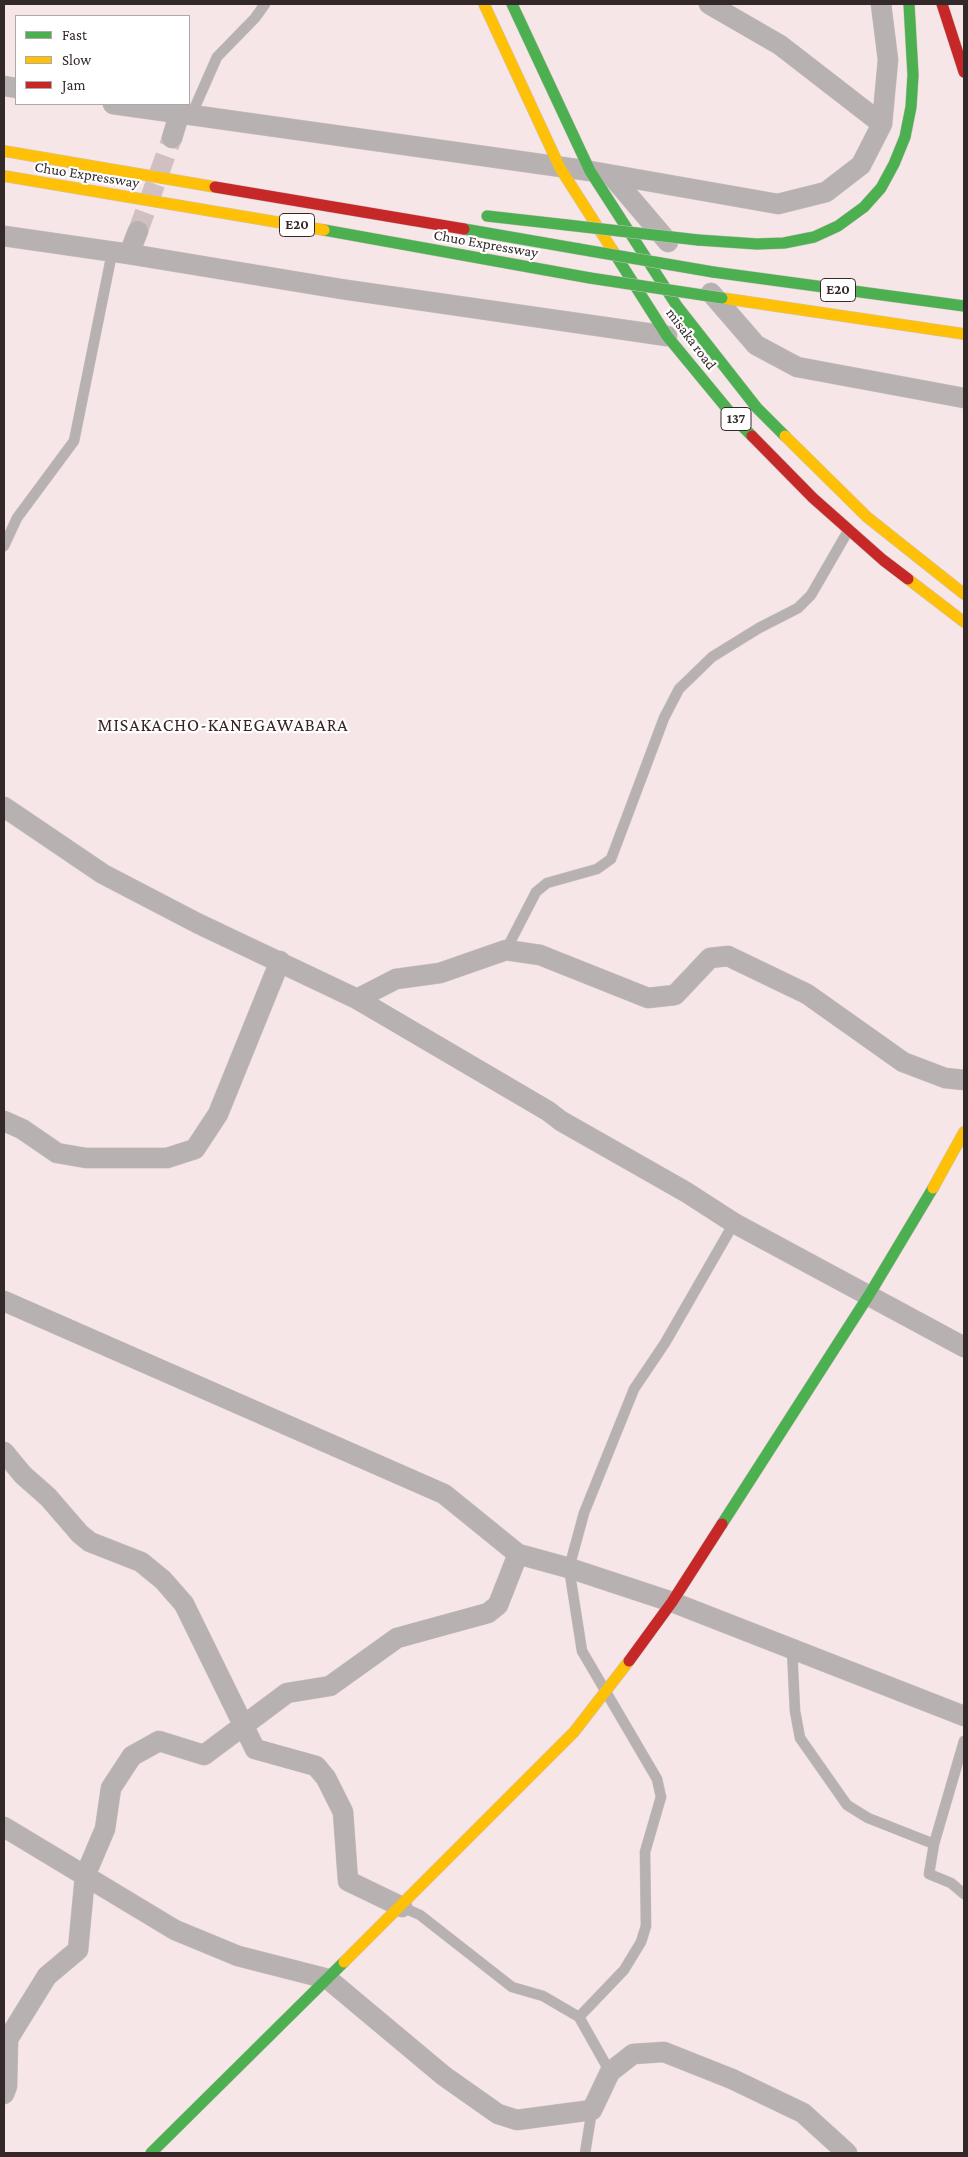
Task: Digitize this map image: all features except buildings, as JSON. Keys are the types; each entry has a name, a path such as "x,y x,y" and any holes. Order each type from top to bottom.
{"main road":[{"name":"misaka road","path":"484,4 560,168 667,336 738,422 813,498 883,560 964,622"},
{"name":"misaka road","path":"512,4 590,172 677,306 758,408 867,517 964,594"},
{"path":"472,214 698,240 757,244 784,243 814,237 838,226 864,207 881,188 894,164 905,137 911,107 913,75 913,44 909,4"},
{"path":"942,4 964,72"},
{"name":"Chuo Expressway","path":"4,151 713,272 964,306"},
{"name":"Chuo Expressway","path":"4,176 228,213 590,278 964,334"},
{"path":"370,214 396,205"},
{"path":"851,318 863,330"},
{"path":"151,2153 402,1907 526,1782 574,1732 605,1694 672,1602 869,1295 927,1200 964,1132"}],"street":[{"path":"709,4 780,46 882,124"},
{"path":"119,105 185,116 611,175 778,204 826,192 861,165 882,124 888,60 881,4"},
{"path":"172,138 185,116"},
{"path":"611,175 756,345 797,367 964,398"},
{"path":"121,254 138,232"},
{"path":"4,236 341,289 667,336"},
{"path":"4,808 103,874 197,923 358,999 548,1111 561,1121 686,1192 734,1223 964,1347"},
{"path":"358,999 396,979 440,973 506,950 540,955 648,998 675,995 710,958 728,956 807,994 903,1062 945,1078 964,1080"},
{"path":"4,1121 22,1129 57,1153 86,1158 167,1158 195,1148 218,1114 280,961"},
{"path":"4,1301 444,1494 518,1554 569,1568 672,1602 964,1716"},
{"path":"4,1452 23,1475 48,1497 80,1534 90,1542 141,1562 163,1580 184,1604 255,1749 316,1766 326,1778 343,1812 348,1881 402,1907"},
{"path":"4,2094 7,2086 6,2039 48,1976 78,1950 85,1876 105,1829 111,1788 132,1756 159,1741 204,1755 244,1727 287,1693 330,1686 397,1638 488,1614 498,1605 518,1554"},
{"path":"4,1827 175,1930 238,1956 328,1979 444,2076 498,2114 517,2120 592,2110 610,2072 633,2054 664,2052 732,2079 803,2114 846,2153"}],"lane":[{"path":"185,116 217,57 255,18 265,4"},
{"path":"4,546 17,518 74,441 121,254"},
{"path":"506,950 536,892 547,883 597,869 610,859 664,718 679,689 712,657 759,628 798,608 811,594 849,530"},
{"path":"579,2017 624,1970 640,1942 646,1926 645,1852 661,1798 657,1778 605,1694 582,1651 569,1568 584,1513 634,1389 665,1342 734,1223"},
{"path":"792,1648 795,1711 800,1738 847,1805 868,1818 934,1844"},
{"path":"964,1741 934,1844 929,1874 951,1883 964,1894"},
{"path":"402,1907 420,1915 512,1988 543,1996 579,2017 610,2072"},
{"path":"585,2153 592,2110"}],"tunnel":[{"path":"138,231 172,138"}],"traffic: fast":[{"path":"512,4 590,171 677,306 757,408 785,436"},
{"path":"698,240 757,244 784,243 814,237 838,226 864,207 881,188 894,164 905,137 911,107 913,75 909,4"},
{"path":"487,216 567,225"},
{"path":"567,225 698,240"},
{"path":"464,229 579,249"},
{"path":"324,230 590,278"},
{"path":"579,249 713,272"},
{"path":"613,251 667,336 738,422 752,436"},
{"path":"713,272 964,306"},
{"path":"590,278 722,298"},
{"path":"722,1524 869,1295 933,1188"},
{"path":"151,2153 344,1962"}],"traffic: slow":[{"path":"484,4 560,168 613,251"},
{"path":"4,151 215,187"},
{"path":"4,176 324,230"},
{"path":"722,298 964,334"},
{"path":"785,436 867,517 964,594"},
{"path":"908,579 964,622"},
{"path":"933,1188 964,1132"},
{"path":"344,1962 574,1732 629,1661"}],"traffic: jam":[{"path":"942,4 964,72"},
{"path":"215,187 464,229"},
{"path":"752,436 813,498 883,560 908,579"},
{"path":"629,1661 672,1602 722,1524"}],"district":[{"name":"MISAKACHO-KANEGAWABARA","path":"223,725"}]}
